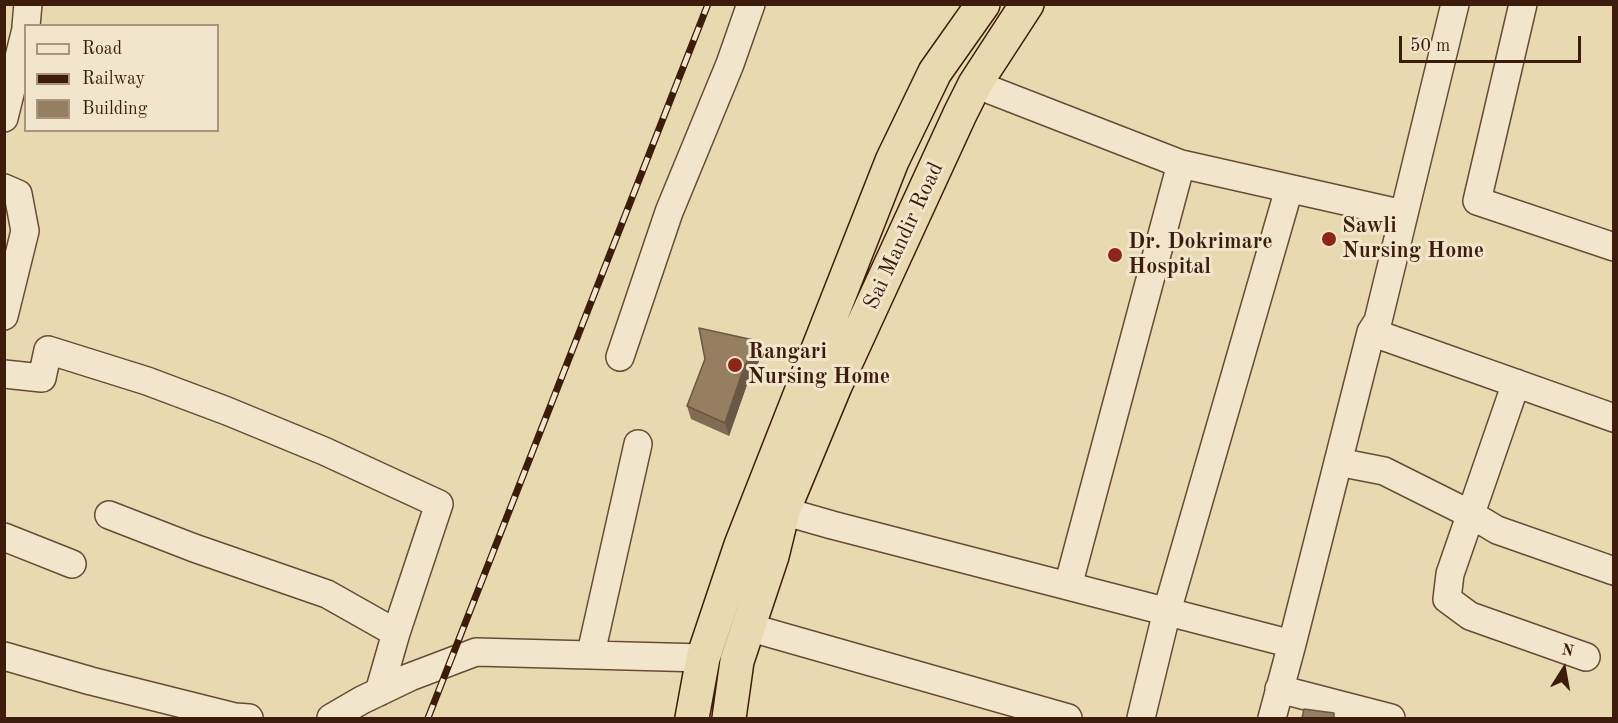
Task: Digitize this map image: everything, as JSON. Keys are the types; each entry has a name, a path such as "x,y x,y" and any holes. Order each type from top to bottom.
{"highway":[{"name":"Sai Mandir Road","path":"692,718 703,658 741,545 892,161 935,72 983,4"},
{"name":"Sai Mandir Road","path":"729,718 737,661 772,556 783,510 835,386 975,84 1027,4"}],"street":[{"path":"26,24 28,4"},
{"path":"620,357 669,212 730,64 751,4"},
{"path":"1272,718 1371,332 1378,321 1455,4"},
{"path":"1523,4 1477,201 1614,247"},
{"path":"4,118 24,35"},
{"path":"975,84 1181,164 1403,214"},
{"path":"1068,586 1181,164"},
{"path":"4,188 18,194 25,231 4,316"},
{"path":"1141,718 1167,611 1289,189"},
{"path":"1371,332 1614,418"},
{"path":"4,374 42,378 48,350 147,381 227,411 324,451 439,504 379,692"},
{"path":"1516,383 1450,574 1447,600 1470,616 1586,657"},
{"path":"591,653 638,444"},
{"path":"1338,462 1384,471 1497,530 1614,571"},
{"path":"783,510 1292,644"},
{"path":"109,515 327,594 396,633"},
{"path":"4,537 72,564"},
{"path":"748,627 1068,718"},
{"path":"331,718 410,677 476,651 703,658"},
{"path":"4,656 91,681 236,717 249,718"},
{"path":"1279,689 1391,718"}],"building":[{"path":"699,328 758,341 744,367 725,423 687,406 705,359"},
{"path":"1304,709 1334,713 1334,718 1302,718"}],"railway":[{"path":"428,718 708,4"}],"place":[{"name":"Sawli Nursing Home","path":"1329,239"},
{"name":"Dr. Dokrimare Hospital","path":"1115,255"},
{"name":"Rangari Nursing Home","path":"735,365"}]}
